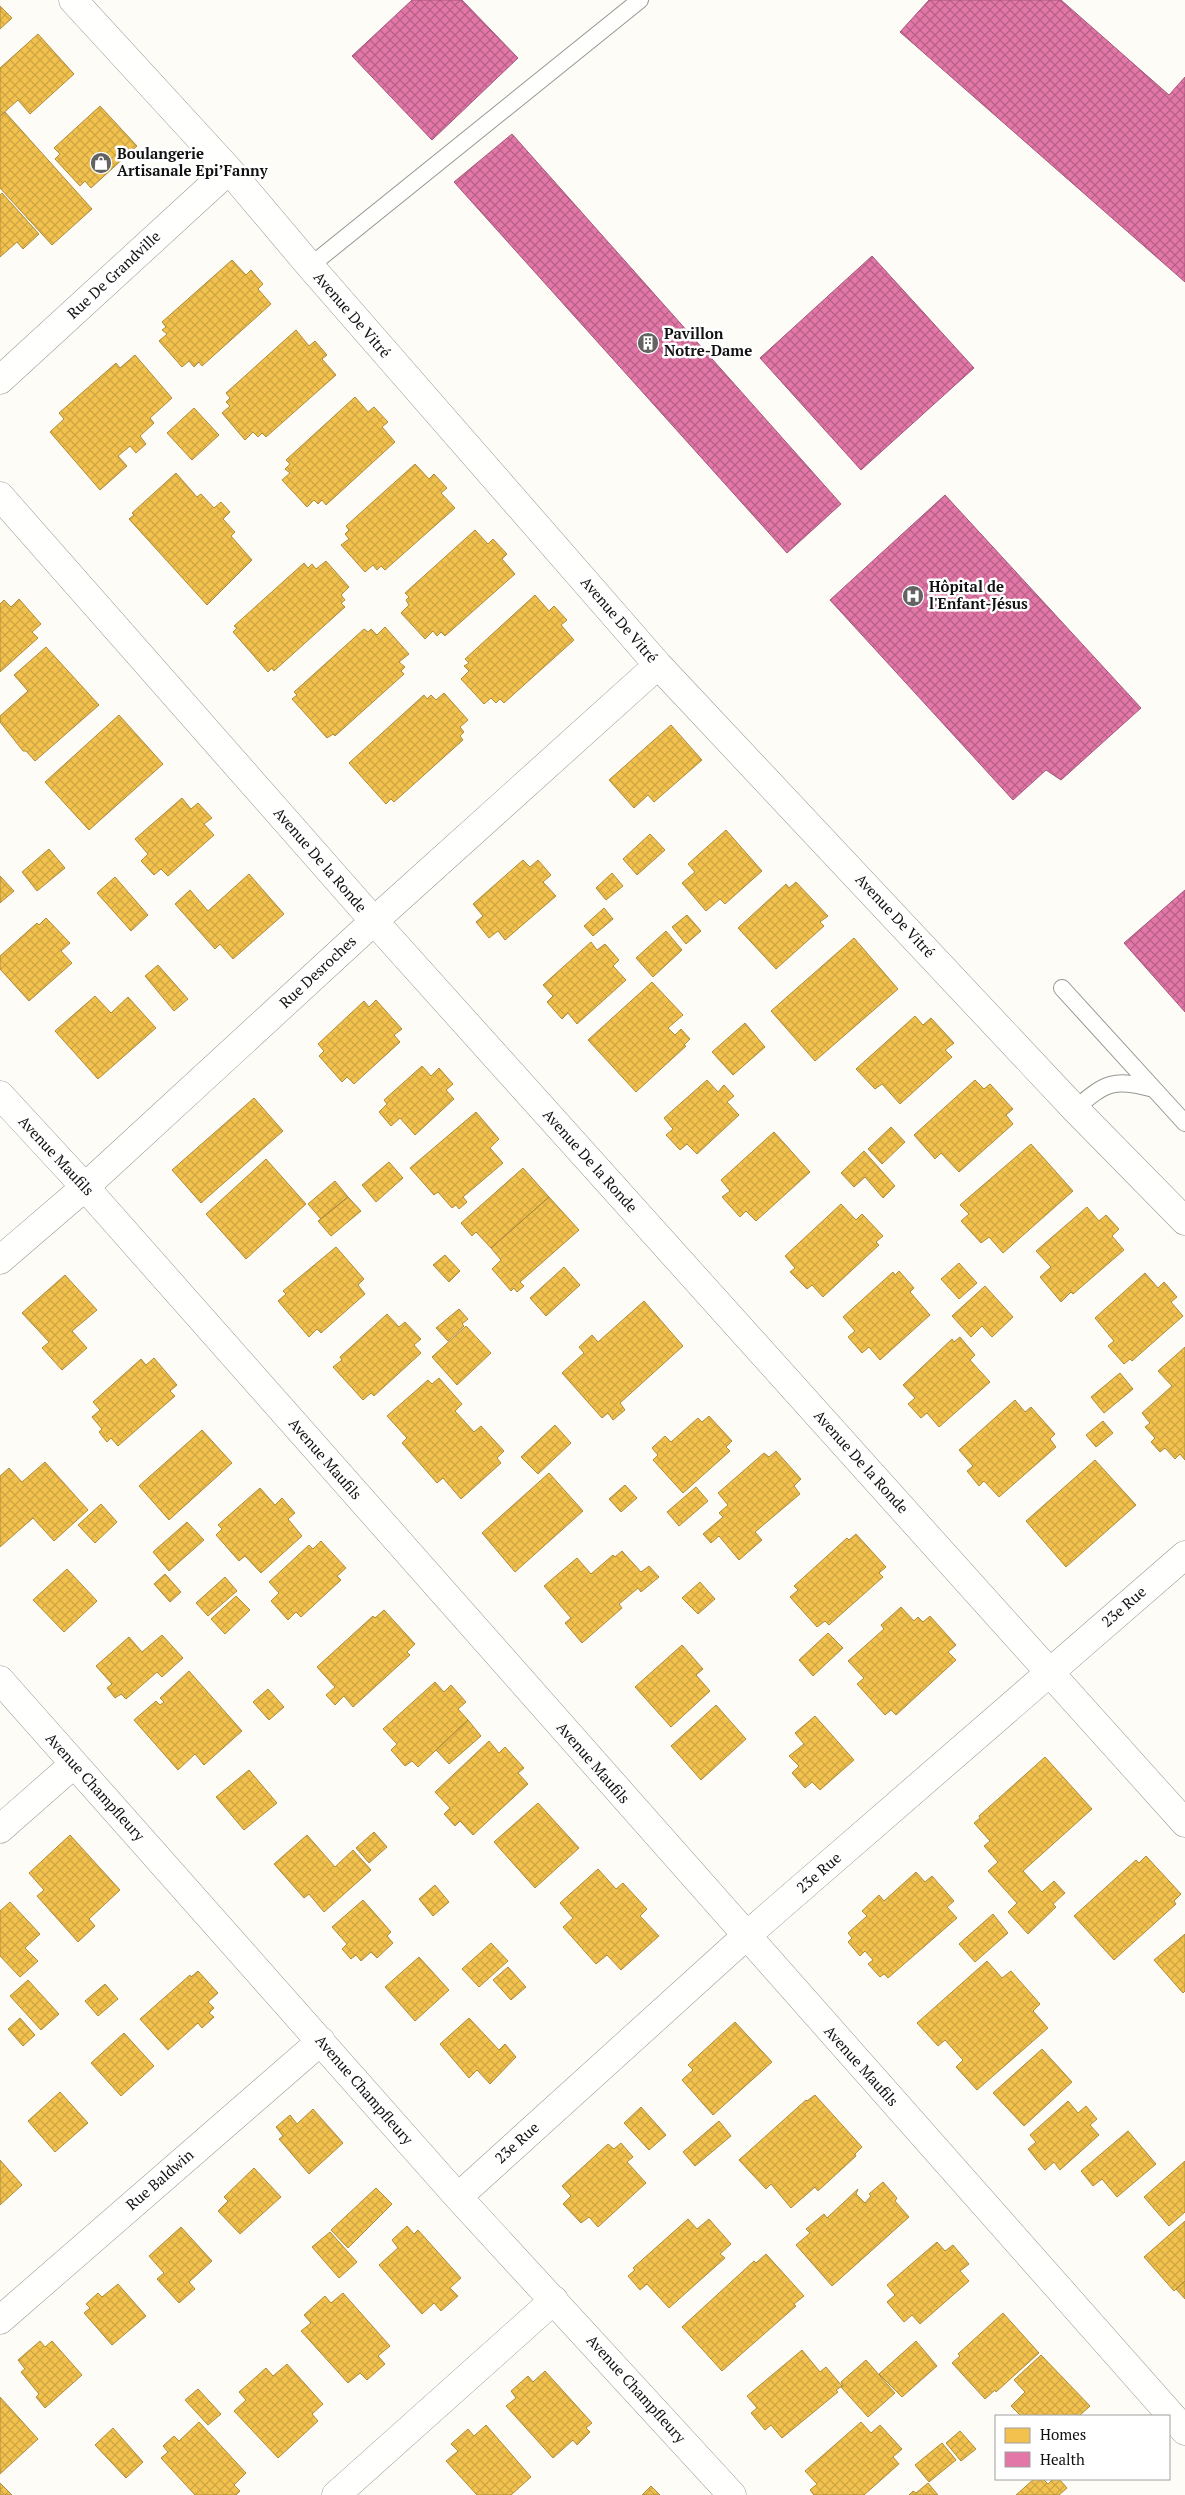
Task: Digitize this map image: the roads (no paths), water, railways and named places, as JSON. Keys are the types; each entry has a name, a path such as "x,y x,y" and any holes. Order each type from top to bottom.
{"street":[{"name":"Avenue De Vitré","path":"73,0 229,170 310,266 658,665 1075,1109 1185,1221"},
{"name":"Rue De Grandville","path":"0,380 229,170"},
{"name":"Avenue De la Ronde","path":"0,496 374,921 1185,1823"},
{"name":"Rue Desroches","path":"0,1260 85,1187 374,921 658,665"},
{"name":"Avenue Maufils","path":"0,1095 85,1187 1185,2431"},
{"name":"23e Rue","path":"458,2197 746,1936 1185,1555"},
{"name":"Avenue Champfleury","path":"0,1680 458,2197 732,2495"},
{"path":"0,1829 74,1764"},
{"name":"Rue Baldwin","path":"0,2320 321,2041"},
{"path":"336,2495 554,2300"}],"lane":[{"path":"310,266 640,0"},
{"path":"1062,988 1185,1123"},
{"path":"1075,1109 1107,1084 1131,1083 1154,1089"}],"place":[{"name":"Boulangerie Artisanale Epi’Fanny","path":"101,163"},
{"name":"Pavillon Notre-Dame","path":"648,343"},
{"name":"Hôpital de l'Enfant-Jésus","path":"913,596"}]}
